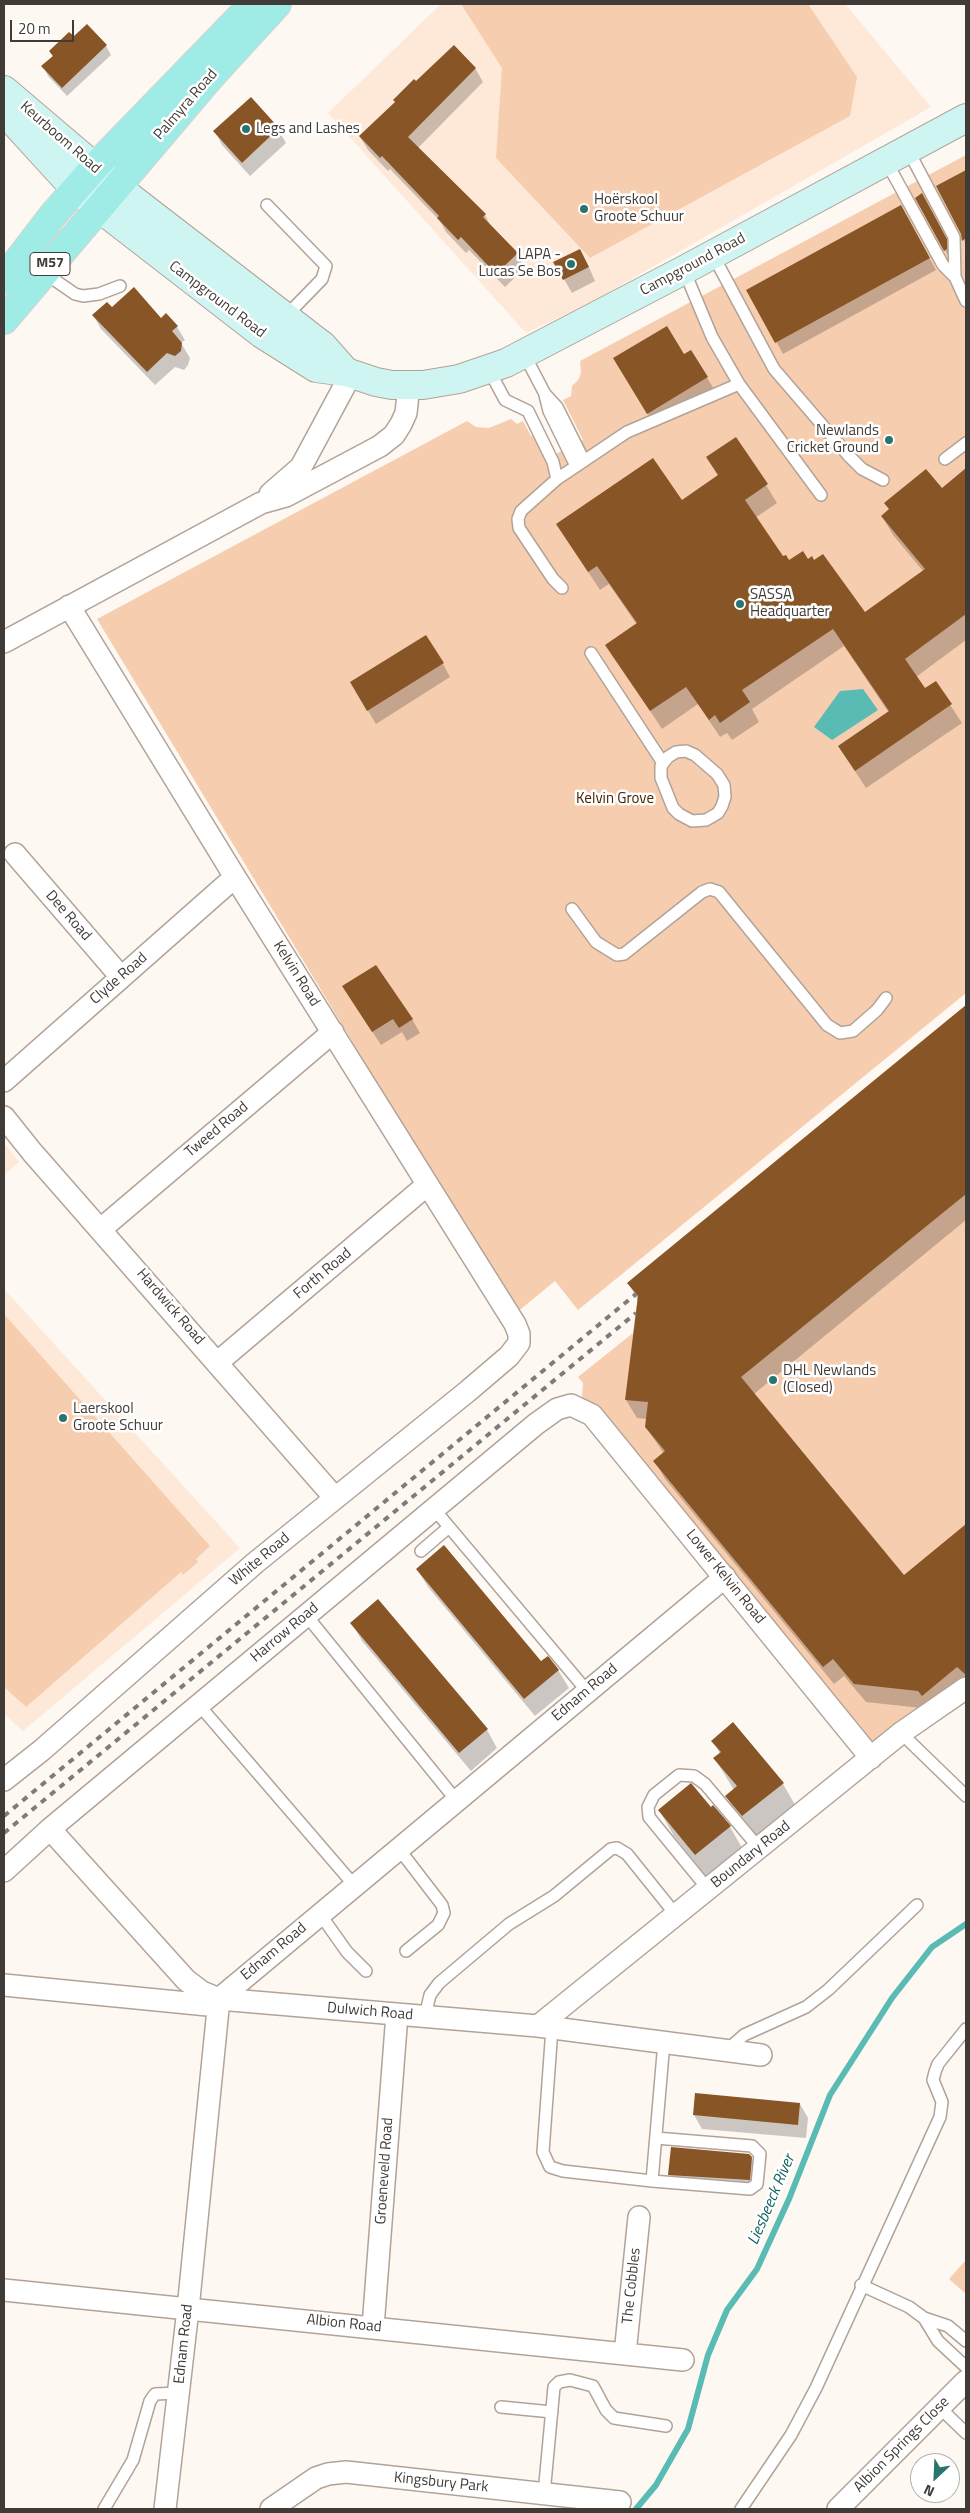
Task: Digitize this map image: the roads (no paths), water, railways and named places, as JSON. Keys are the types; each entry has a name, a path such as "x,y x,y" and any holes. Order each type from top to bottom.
{"main road":[{"name":"Palmyra Road","path":"76,190 94,168 253,4"},
{"name":"Palmyra Road","path":"98,208 211,76 277,4"},
{"name":"Keurboom Road","path":"4,90 117,186"},
{"name":"Keurboom Road","path":"4,111 76,190 98,208"},
{"name":"Campground Road","path":"98,208 285,350 316,368 348,373 376,382 409,385 439,382 489,370 523,354 684,270 966,118"},
{"name":"Campground Road","path":"117,186 323,346 348,373"},
{"name":"M57","path":"4,279 76,190"},
{"name":"M57","path":"4,320 98,208"}],"street":[{"path":"261,503 301,467 348,373"},
{"path":"4,642 261,503 286,496 380,446 394,434 401,424 406,412 409,385"},
{"name":"Kelvin Road","path":"68,606 515,1324 519,1334 519,1343"},
{"name":"Dee Road","path":"16,854 121,977"},
{"name":"Clyde Road","path":"4,1081 235,877"},
{"name":"Tweed Road","path":"101,1229 333,1032"},
{"name":"Hardwick Road","path":"4,1117 32,1152 336,1498"},
{"name":"Forth Road","path":"218,1362 427,1185"},
{"name":"White Road","path":"4,1780 49,1743 254,1563 468,1391 509,1356 519,1343"},
{"name":"Harrow Road","path":"4,1871 50,1829 536,1424 557,1409 571,1405"},
{"name":"Lower Kelvin Road","path":"571,1405 592,1415 871,1758"},
{"name":"Ednam Road","path":"165,2509 188,2309 218,2002 354,1885 724,1577"},
{"name":"Boundary Road","path":"545,2027 676,1915 901,1733 966,1688"},
{"name":"Dulwich Road","path":"50,1829 186,1980 218,2002 426,2016 545,2027 761,2055"},
{"path":"4,1985 218,2002"},
{"name":"Groeneveld Road","path":"373,2327 398,2014"},
{"name":"The Cobbles","path":"625,2354 639,2218"},
{"name":"Albion Road","path":"4,2290 683,2360"},
{"name":"Albion Springs Close","path":"838,2509 966,2381"},
{"name":"Kingsbury Park","path":"271,2509 316,2478 328,2474 346,2472 620,2502"}],"lane":[{"path":"897,156 954,237 955,277"},
{"path":"897,156 943,265 955,277 966,301"},
{"path":"267,206 326,266 322,279 284,317"},
{"path":"713,254 774,369 848,455 862,469 883,480"},
{"path":"684,270 712,337 739,384 822,495"},
{"path":"43,272 67,289 83,296 99,294 120,286"},
{"path":"523,354 545,394 557,407 580,464"},
{"path":"489,370 505,400 528,411 554,462 557,479"},
{"path":"562,588 520,530 518,522 521,510 557,479 627,432 739,384"},
{"path":"945,459 966,443"},
{"path":"591,653 663,763"},
{"path":"686,752 695,755 718,774 723,782 726,793 719,811 710,818 698,821 689,820 679,814 674,808 662,782 660,772 663,763 673,754 686,752"},
{"path":"572,909 596,942 617,955 624,954 702,892 710,889 719,892 827,1025 840,1033 853,1031 877,1010 886,998"},
{"path":"434,1508 587,1691"},
{"path":"421,1551 449,1526"},
{"path":"306,1615 456,1800"},
{"path":"199,1705 354,1885"},
{"path":"901,1733 966,1796"},
{"path":"708,1889 647,1812 654,1795 666,1785 683,1774 700,1779 759,1848"},
{"path":"399,1848 442,1905 444,1913 438,1924 406,1951"},
{"path":"426,2016 430,1995 438,1983 509,1924 554,1896 611,1849 617,1848 627,1854 676,1915"},
{"path":"727,2050 744,2036 806,2007 828,1990 917,1905"},
{"path":"320,1914 347,1952 366,1971"},
{"path":"545,2027 543,2152 547,2164 555,2169 652,2181 755,2188 758,2179 760,2154 752,2146 656,2138"},
{"path":"742,2509 804,2412 940,2117 942,2102 933,2080 934,2072 938,2064 966,2029"},
{"path":"652,2181 664,2042"},
{"path":"862,2285 909,2307 924,2318 948,2326 966,2342"},
{"path":"924,2318 938,2341 966,2367"},
{"path":"544,2494 554,2387 560,2382 570,2380 593,2386 606,2410 614,2418 666,2426"},
{"path":"104,2509 133,2460 150,2400 155,2394 178,2393"},
{"path":"501,2407 552,2412"},
{"path":"939,2407 966,2433"}],"water":[{"path":"863,689 878,710 832,740 814,727 840,691"}],"waterway":[{"name":"Liesbeeck River","path":"636,2509 656,2485 688,2429 708,2355 727,2310 757,2269 789,2199 830,2095 892,1998 932,1947 966,1924"}],"railway":[{"path":"4,1816 636,1294"},
{"path":"4,1833 636,1313"}],"place":[{"name":"Legs and Lashes","path":"246,129"},
{"name":"Hoërskool Groote Schuur","path":"584,209"},
{"name":"LAPA - Lucas Se Bos","path":"571,264"},
{"name":"Newlands Cricket Ground","path":"889,440"},
{"name":"SASSA Headquarter","path":"740,604"},
{"name":"DHL Newlands (Closed)","path":"773,1380"},
{"name":"Laerskool Groote Schuur","path":"63,1418"}],"park label":[{"name":"Kelvin Grove","path":"615,799"}]}
